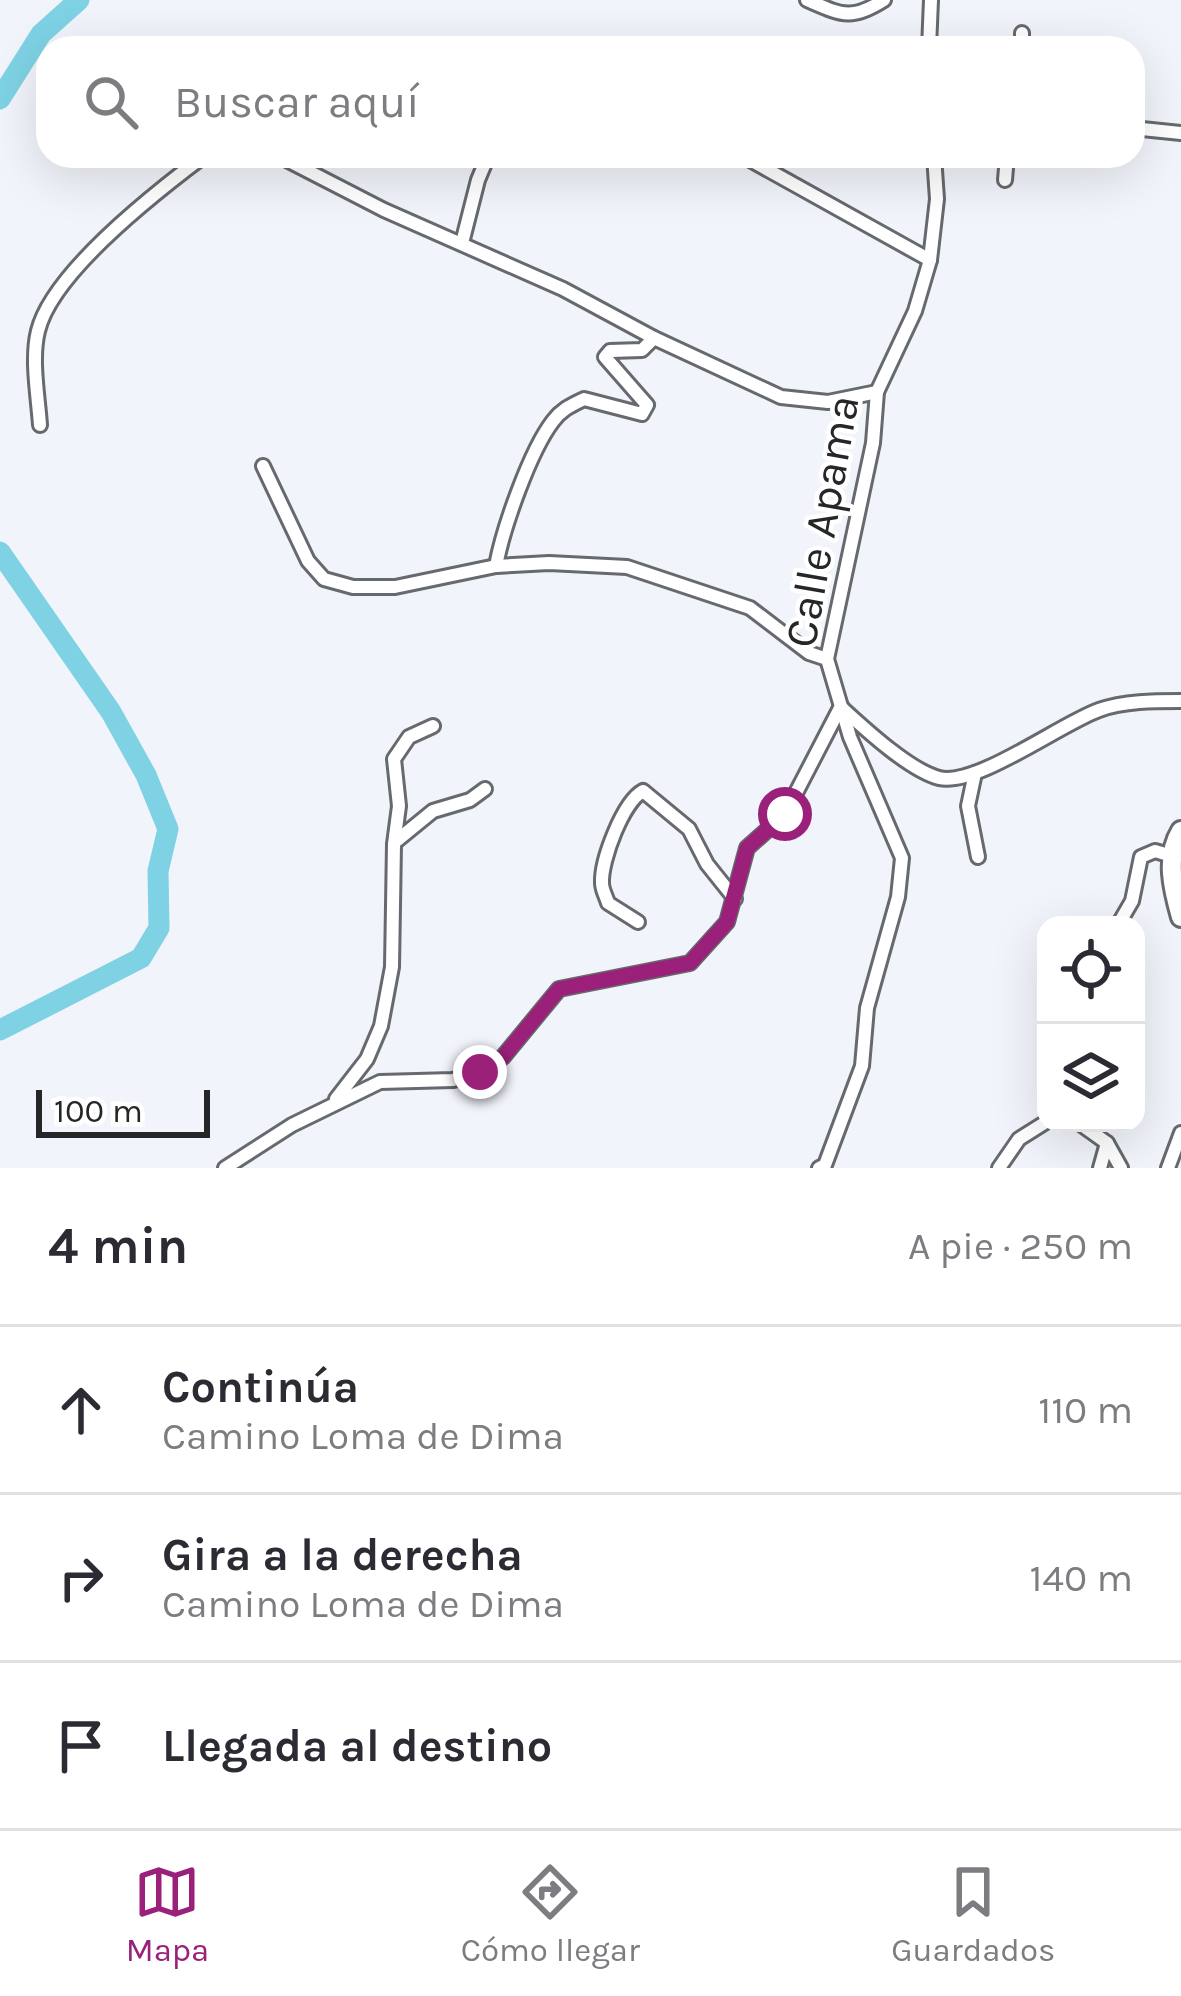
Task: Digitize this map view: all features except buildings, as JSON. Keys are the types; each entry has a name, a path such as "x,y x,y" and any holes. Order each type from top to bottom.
{"street":[{"path":"807,0 856,16 884,0"},
{"path":"930,36 931,0"},
{"path":"1145,129 1181,134"},
{"path":"40,425 36,338 44,312 65,282 146,199 188,168"},
{"path":"302,168 781,397 828,402 877,392"},
{"path":"462,243 484,168"},
{"path":"765,168 930,260"},
{"name":"Calle Apama","path":"819,1168 825,1165 862,1066 867,1008 898,897 902,858 850,737 826,659 873,443 877,392 915,311 930,260 937,199 935,168"},
{"path":"1005,180 1006,168"},
{"path":"496,566 501,535 550,425 563,409 584,399 642,414 647,405 605,357 610,351 642,350 655,338"},
{"path":"263,466 308,561 324,579 353,587 395,586 496,566 627,567 750,608 809,653 826,659"},
{"path":"225,1168 292,1125 380,1082 452,1080 480,1072 503,1057 559,989 690,963 727,922 747,848 785,814 841,707 885,746 940,778 975,773 1099,710 1148,701 1181,701"},
{"path":"331,1105 367,1059 381,1027 392,967 399,806 394,760 409,737 434,726"},
{"path":"975,773 968,806 978,857"},
{"path":"394,844 433,811 470,800 485,789"},
{"path":"638,922 608,903 601,882 622,814 630,798 643,791 689,829 707,864 736,899"},
{"path":"1181,831 1172,856 1181,917"},
{"path":"1123,916 1132,901 1141,857 1155,851 1172,856"},
{"path":"999,1168 1019,1139 1037,1128"},
{"path":"1092,1132 1107,1143 1121,1168"},
{"path":"1168,1168 1181,1133"},
{"path":"1100,1168 1107,1143"}],"waterway":[{"path":"40,36 79,0"},
{"path":"0,99 36,42"},
{"path":"0,552 111,712 146,775 168,829 158,871 159,928 141,958 0,1030"}],"route":[{"path":"480,1072 503,1057 559,989 690,963 727,922 747,848 785,814"}]}
